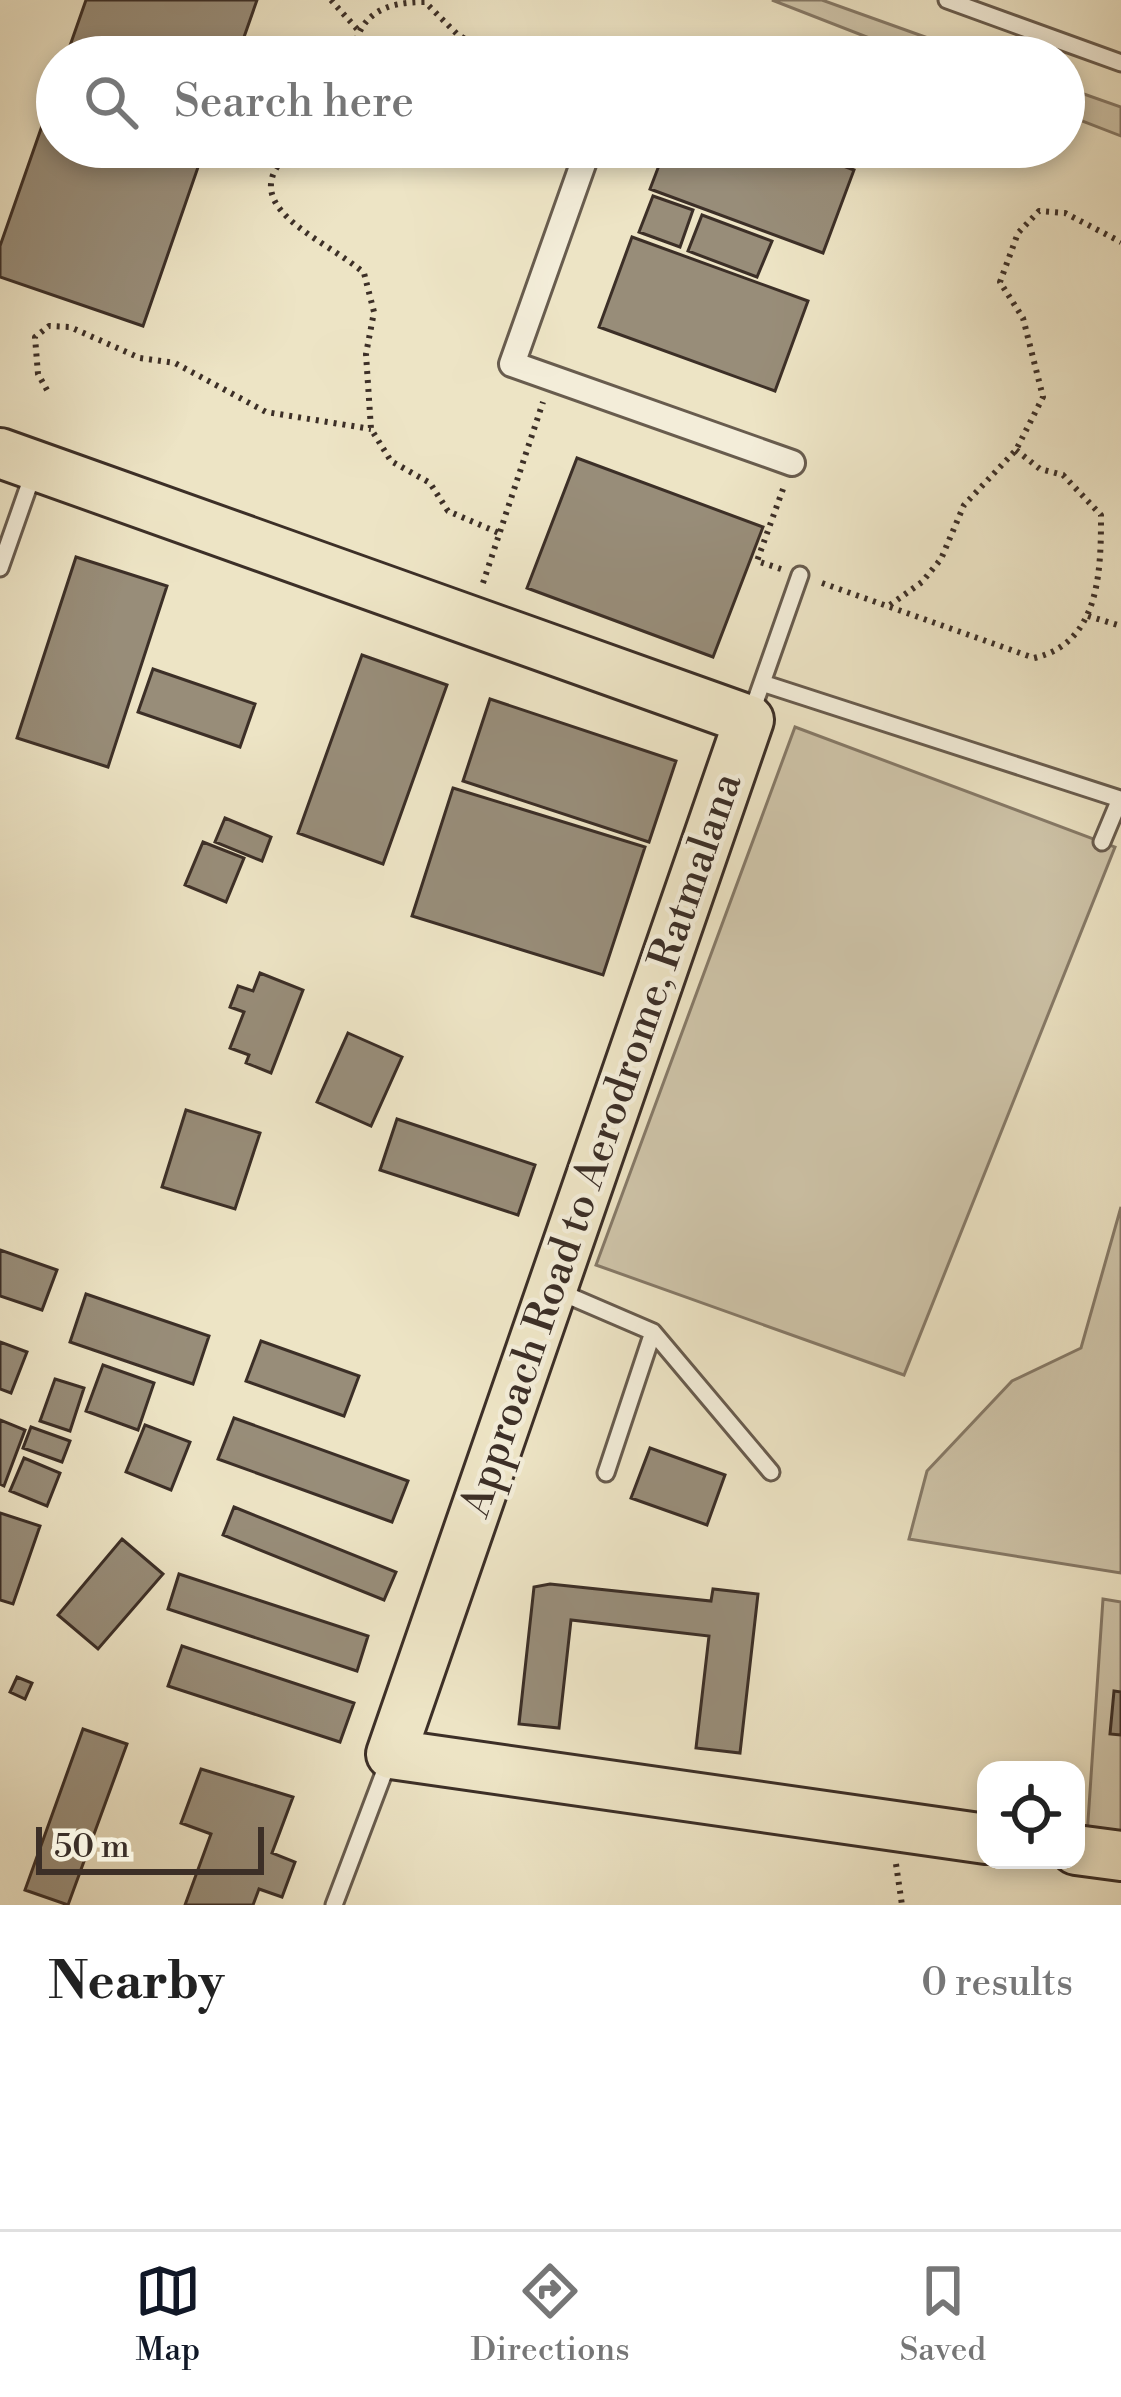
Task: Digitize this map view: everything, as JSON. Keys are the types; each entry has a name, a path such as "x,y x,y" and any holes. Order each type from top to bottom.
{"main road":[{"name":"Approach Road to Aerodrome, Ratmalana","path":"18,459 470,620 755,701 391,1754"},
{"path":"391,1754 977,1838"},
{"path":"1085,1851 1121,1856"}],"street":[{"path":"582,168 512,364 792,463"}],"lane":[{"path":"946,0 1046,36"},
{"path":"1085,50 1121,63"},
{"path":"0,568 18,459"},
{"path":"800,575 755,701 1120,800 1102,842"},
{"path":"552,1289 652,1332 771,1472"},
{"path":"606,1473 652,1332"},
{"path":"334,1905 391,1754"}],"path":[{"path":"331,0 357,29"},
{"path":"356,36 357,29 385,4 425,2 460,36"},
{"path":"273,168 268,180 270,198 286,218 364,273 374,312 366,355 371,429 391,461 430,483 448,511 499,533"},
{"path":"888,606 922,582 941,559 964,505 1016,450 1043,397 1022,318 1000,282 1018,233 1039,211 1065,213 1121,242"},
{"path":"47,391 38,374 35,338 49,326 70,327 140,358 175,363 266,412 371,429"},
{"path":"470,620 551,377"},
{"path":"792,463 757,561 1034,658 1058,652 1088,616 1101,579 1101,515 1063,475 1040,469 1016,450"},
{"path":"1088,616 1121,626"}],"shaded area":[{"path":"772,0 822,0 922,36 864,36"},
{"path":"1085,94 1121,107 1121,136 1085,122"},
{"path":"795,727 1115,847 904,1375 596,1265"},
{"path":"1121,1207 1121,1573 909,1539 927,1471 1012,1381 1081,1348"},
{"path":"1103,1599 1121,1602 1121,1840 1087,1836"}],"building":[{"path":"86,0 257,0 244,36 73,36"},
{"path":"36,143 36,168 198,168 143,326 0,277 0,246"},
{"path":"658,168 854,170 823,253 650,189"},
{"path":"653,196 693,210 680,247 639,232"},
{"path":"702,215 772,241 757,277 688,251"},
{"path":"632,237 808,301 775,391 599,327"},
{"path":"577,458 763,527 713,657 527,588"},
{"path":"76,557 167,586 108,767 17,738"},
{"path":"362,655 447,685 383,864 298,833"},
{"path":"153,669 255,704 240,747 138,712"},
{"path":"490,699 676,761 649,842 463,781"},
{"path":"453,788 645,847 603,975 412,916"},
{"path":"225,818 271,837 262,861 215,842"},
{"path":"203,842 244,858 226,902 185,885"},
{"path":"260,973 303,990 271,1073 246,1063 249,1055 230,1048 244,1012 230,1007 238,986 253,991"},
{"path":"348,1033 402,1057 371,1126 317,1102"},
{"path":"186,1110 260,1133 235,1209 162,1187"},
{"path":"397,1119 535,1165 518,1215 380,1170"},
{"path":"0,1250 57,1270 42,1310 0,1296"},
{"path":"86,1294 209,1336 193,1384 70,1342"},
{"path":"261,1341 359,1376 344,1416 246,1381"},
{"path":"0,1342 27,1352 11,1393 0,1389"},
{"path":"103,1365 154,1383 138,1430 86,1411"},
{"path":"55,1379 84,1388 70,1431 40,1421"},
{"path":"234,1418 408,1481 392,1522 218,1459"},
{"path":"0,1420 25,1430 4,1486 0,1484"},
{"path":"145,1425 190,1442 171,1490 126,1472"},
{"path":"31,1427 70,1441 62,1462 23,1448"},
{"path":"650,1448 725,1475 707,1525 631,1498"},
{"path":"24,1458 60,1473 47,1506 10,1491"},
{"path":"234,1507 396,1572 384,1600 223,1535"},
{"path":"0,1513 40,1526 13,1604 0,1600"},
{"path":"122,1539 163,1574 98,1649 58,1615"},
{"path":"179,1574 368,1636 357,1671 168,1609"},
{"path":"550,1584 711,1601 713,1589 758,1594 740,1753 696,1748 709,1636 571,1620 559,1728 519,1724 534,1587"},
{"path":"182,1646 354,1703 340,1742 168,1686"},
{"path":"17,1677 32,1683 25,1699 10,1692"},
{"path":"1114,1691 1121,1692 1121,1735 1110,1734"},
{"path":"83,1729 127,1744 68,1905 25,1890"},
{"path":"201,1769 293,1797 272,1853 295,1862 282,1897 259,1889 253,1905 185,1905 211,1834 181,1823"}]}
